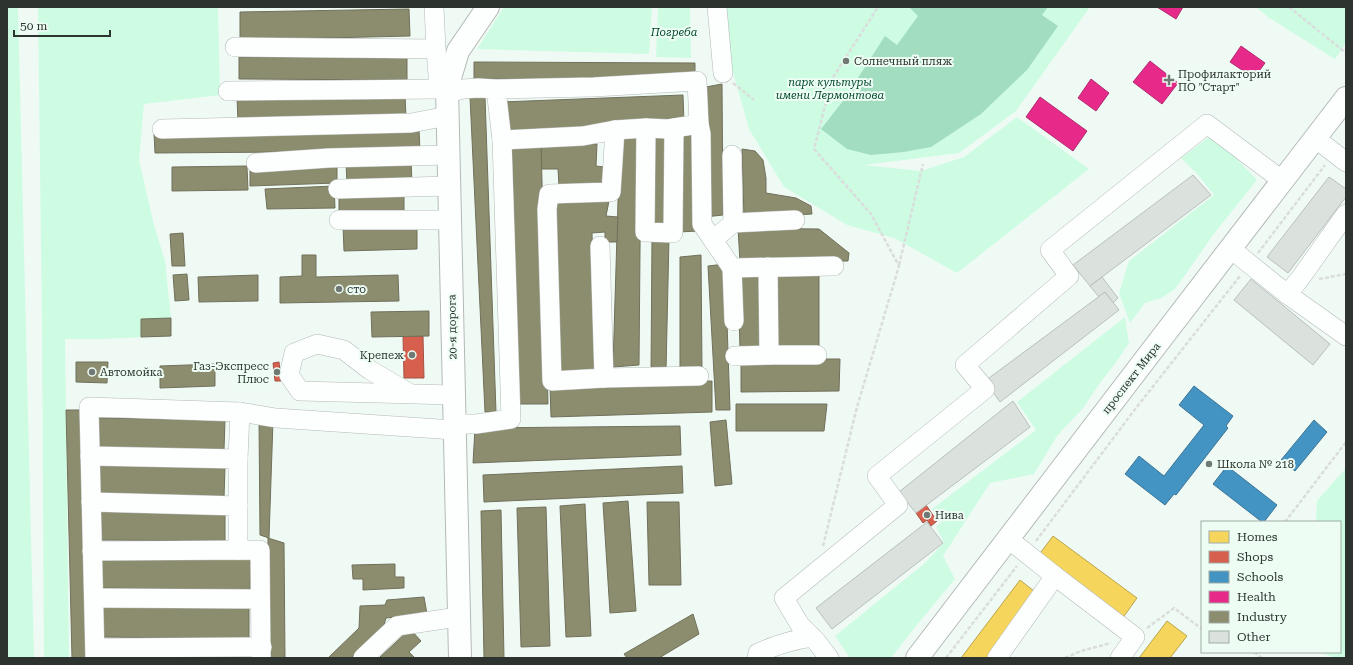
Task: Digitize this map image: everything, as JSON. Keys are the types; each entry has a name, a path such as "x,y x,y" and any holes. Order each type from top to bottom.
{"main road":[{"name":"20-я дорога","path":"460,658 449,220 450,186 448,116 444,90 458,51 488,7"},
{"name":"проспект Мира","path":"923,656 1007,538 1346,98"}],"lane":[{"path":"434,7 436,49 444,90"},
{"path":"717,7 723,73"},
{"path":"235,48 436,49"},
{"path":"228,91 444,90 478,88 594,87 697,81 699,124 701,134 702,224 732,268 734,321"},
{"path":"92,551 260,550 261,652 95,653 92,551 89,407 240,412 276,418 454,427 511,419 502,140 496,89"},
{"path":"162,129 411,123 448,116"},
{"path":"502,140 583,136 615,130 674,128 699,124"},
{"path":"829,658 812,636 800,625 784,598 898,505 877,476 985,389 965,365 1069,276 1050,250 1207,124 1283,180"},
{"path":"646,128 645,232 673,233 674,128"},
{"path":"615,130 611,192 549,194 547,209 552,381 604,378 699,376"},
{"path":"1315,138 1340,157"},
{"path":"256,163 329,158 449,155"},
{"path":"732,155 733,223"},
{"path":"338,190 450,186"},
{"path":"1293,287 1346,214"},
{"path":"340,220 449,220"},
{"path":"713,240 733,223 795,220"},
{"path":"600,246 604,378"},
{"path":"1231,248 1250,264 1293,287 1346,336"},
{"path":"732,268 834,266"},
{"path":"768,267 769,355"},
{"path":"409,393 370,370 344,350 318,344 294,353 288,375 300,392 453,395"},
{"path":"735,356 817,355"},
{"path":"238,550 238,460 240,412"},
{"path":"90,456 238,460"},
{"path":"91,502 238,506"},
{"path":"1007,538 1135,637 1120,658"},
{"path":"997,658 1055,576"},
{"path":"94,598 260,600"},
{"path":"363,658 397,626 458,617"},
{"path":"756,658 758,653 794,639 812,636"}],"path":[{"path":"878,7 832,79 814,149 871,214 899,266"},
{"path":"1289,7 1346,53"},
{"path":"723,73 737,87 754,100"},
{"path":"946,658 1141,402 1250,264 1340,157"},
{"path":"816,571 857,407 899,266 923,164"},
{"path":"1293,287 1346,274"},
{"path":"1286,521 1346,442"}],"green space":[{"path":"7,7 18,7 34,658 7,658"},
{"path":"38,7 218,7 220,95 144,104 139,160 154,225 165,261 171,318 171,336 65,339 69,658 44,658"},
{"path":"504,7 652,7 649,54 477,49"},
{"name":"Погреба","path":"658,7 690,7 691,58 656,57"},
{"name":"парк культуры имени Лермонтова","path":"717,7 1090,7 1016,111 959,153 864,165 921,171 964,157 1017,117 1089,169 957,273 894,238 847,225 784,187 749,129 717,16"},
{"path":"1256,7 1346,7 1346,43 1335,59 1269,18"},
{"path":"1213,134 1257,180 1216,231 1175,289 1161,298 1145,303 1130,323 1119,293 1129,261 1214,195 1198,175 1181,158"},
{"path":"1125,317 1129,343 1084,407 1057,436 1034,474 990,483 943,556 955,579 891,658 850,658 835,636 925,563 944,542 936,527 942,521 932,509 1036,430 1017,402"},
{"path":"1346,468 1346,658 1336,658 1322,653 1341,653 1341,521 1316,521 1317,501"}],"shaded area":[{"path":"909,7 1048,7 1042,15 1058,26 1027,70 981,114 931,147 904,152 871,155 847,149 821,129 843,101 885,36 897,45 918,16"}],"building: Homes":[{"path":"1053,536 1137,598 1122,619 1038,556"},
{"path":"1020,580 1039,595 991,658 961,658"},
{"path":"1167,621 1187,636 1170,658 1139,658"}],"building: Shops":[{"path":"403,336 423,336 424,378 404,378"},
{"name":"Газ-Экспресс Плюс","path":"279,362 281,381 275,381 273,363"},
{"path":"926,505 937,521 931,526 927,520 923,523 916,513"}],"building: Schools":[{"path":"1194,386 1233,416 1226,426 1228,428 1176,495 1174,494 1165,505 1125,474 1139,456 1164,476 1204,425 1179,405"},
{"path":"1314,420 1327,432 1295,471 1281,460"},
{"path":"1227,466 1277,505 1265,521 1261,521 1213,484"}],"building: Health":[{"path":"1157,7 1183,7 1176,19"},
{"path":"1241,46 1265,63 1254,78 1230,62"},
{"path":"1150,61 1178,83 1162,104 1133,82"},
{"path":"1091,79 1109,93 1096,111 1078,98"},
{"path":"1040,97 1087,131 1073,151 1026,117"}],"building: Industry":[{"path":"409,9 410,36 240,40 240,12"},
{"path":"239,57 407,58 407,80 239,79"},
{"path":"474,62 695,63 695,80 474,79"},
{"path":"722,84 723,215 705,217 706,87"},
{"path":"405,94 406,118 238,122 237,98"},
{"path":"683,95 684,124 502,131 501,102"},
{"path":"470,97 485,97 496,412 485,412"},
{"path":"419,129 420,151 155,153 154,134"},
{"path":"679,131 697,131 698,231 679,232"},
{"path":"620,135 641,137 639,365 613,367"},
{"path":"653,135 672,136 670,229 651,228"},
{"path":"559,142 597,144 596,166 604,167 602,184 559,186 558,169 541,169 541,144"},
{"path":"541,144 548,404 519,404 512,148"},
{"path":"742,149 755,151 763,160 766,178 766,193 796,198 811,206 812,214 744,218"},
{"path":"411,161 412,182 347,184 346,163"},
{"path":"337,165 337,183 250,186 250,168"},
{"path":"247,166 248,190 172,191 172,167"},
{"path":"334,186 335,208 267,209 265,189"},
{"path":"339,193 404,195 404,215 339,213"},
{"path":"609,201 606,216 618,217 617,242 605,242 605,232 592,233 596,374 557,375 552,202"},
{"path":"417,224 417,249 344,251 343,226"},
{"path":"738,228 819,229 849,253 848,261 740,262"},
{"path":"183,233 185,266 172,266 170,234"},
{"path":"652,236 669,238 666,371 651,372"},
{"name":"сто","path":"302,255 316,255 316,277 398,275 399,301 280,303 280,277 302,276"},
{"path":"701,255 702,370 680,371 680,257"},
{"path":"725,264 730,410 716,410 708,266"},
{"path":"774,271 819,273 819,351 776,350"},
{"path":"187,274 189,300 175,301 173,275"},
{"path":"258,275 258,301 199,302 198,277"},
{"path":"762,276 762,347 740,349 738,278"},
{"path":"429,311 429,336 372,337 371,312"},
{"path":"171,318 171,336 141,337 141,319"},
{"path":"741,359 840,359 839,391 741,392"},
{"name":"Автомойка","path":"76,362 108,362 107,383 76,382"},
{"path":"215,364 215,386 160,388 160,366"},
{"path":"712,381 712,412 551,417 550,387"},
{"path":"736,404 827,404 824,431 736,431"},
{"path":"66,410 82,410 87,658 72,658"},
{"path":"97,418 225,420 224,450 97,448"},
{"path":"259,419 273,421 269,538 260,535"},
{"path":"726,420 732,484 715,486 710,422"},
{"path":"680,426 681,455 473,463 475,428"},
{"path":"99,463 225,467 224,498 98,493"},
{"path":"682,466 683,493 484,502 483,475"},
{"path":"628,501 636,611 610,613 603,503"},
{"path":"647,502 679,502 681,585 649,585"},
{"path":"585,504 591,636 566,637 560,506"},
{"path":"546,507 550,646 521,647 517,508"},
{"path":"101,510 225,511 225,541 101,540"},
{"path":"501,510 504,658 484,658 481,511"},
{"path":"268,538 284,543 285,658 267,658"},
{"path":"101,557 251,559 250,590 100,588"},
{"path":"395,564 395,577 404,577 404,588 363,590 363,579 353,579 352,565"},
{"path":"424,597 427,614 386,618 383,628 351,658 328,658 359,628 360,606 385,605 387,600"},
{"path":"103,603 249,605 249,639 102,637"},
{"path":"693,614 699,634 659,658 627,658 624,654"},
{"path":"410,629 421,641 409,652 415,658 379,658"},
{"path":"252,652 252,658 107,658 107,654"}],"building: Other":[{"path":"1193,175 1211,195 1090,286 1073,265"},
{"path":"1329,177 1346,189 1346,197 1288,273 1267,257"},
{"path":"1102,277 1118,298 1113,303 1105,292 1099,297 1090,286"},
{"path":"1251,279 1330,344 1313,365 1234,300"},
{"path":"1105,292 1119,310 1000,402 985,381"},
{"path":"1013,401 1030,427 916,513 899,492"},
{"path":"927,522 943,543 832,629 816,608"}],"place":[{"name":"Солнечный пляж","path":"846,61"},
{"name":"Профилакторий ПО \"Старт\"","path":"1169,80"},
{"name":"сто","path":"339,289"},
{"name":"Крепеж","path":"412,355"},
{"name":"Автомойка","path":"92,372"},
{"name":"Газ-Экспресс Плюс","path":"277,372"},
{"name":"Школа № 218","path":"1209,464"},
{"name":"Нива","path":"927,515"}]}
